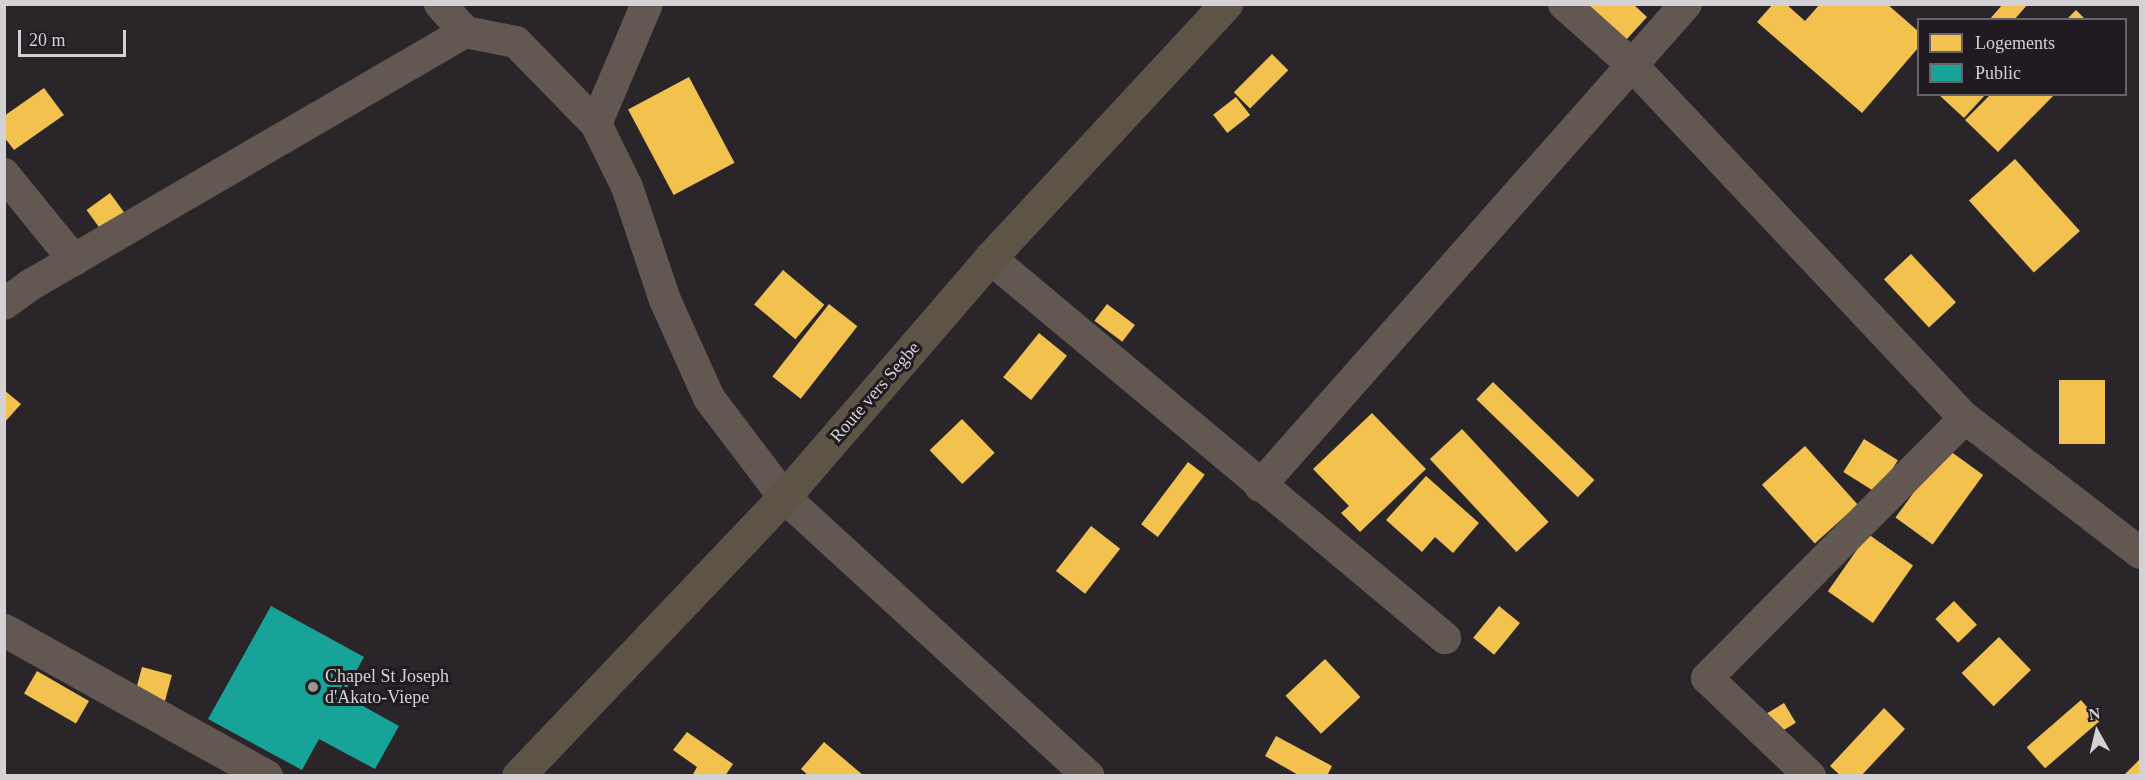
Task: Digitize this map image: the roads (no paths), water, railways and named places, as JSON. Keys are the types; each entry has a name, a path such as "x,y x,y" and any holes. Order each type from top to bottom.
{"main road":[{"name":"Route vers Segbe","path":"518,776 784,497 990,258 1226,4"}],"street":[{"path":"440,4 465,32 516,42 596,124 627,187 665,300 709,398 784,497 1088,776"},
{"path":"596,124 647,4"},
{"path":"1564,4 1630,63 1965,418 2140,553"},
{"path":"1260,486 1630,63 1686,4"},
{"path":"4,304 75,260 465,32"},
{"path":"4,174 75,260"},
{"path":"990,258 1260,486 1445,638"},
{"path":"1810,776 1707,678 1965,418"},
{"path":"4,630 266,776"}],"place":[{"name":"Chapel St Joseph d'Akato-Viepe","path":"313,687"}]}
